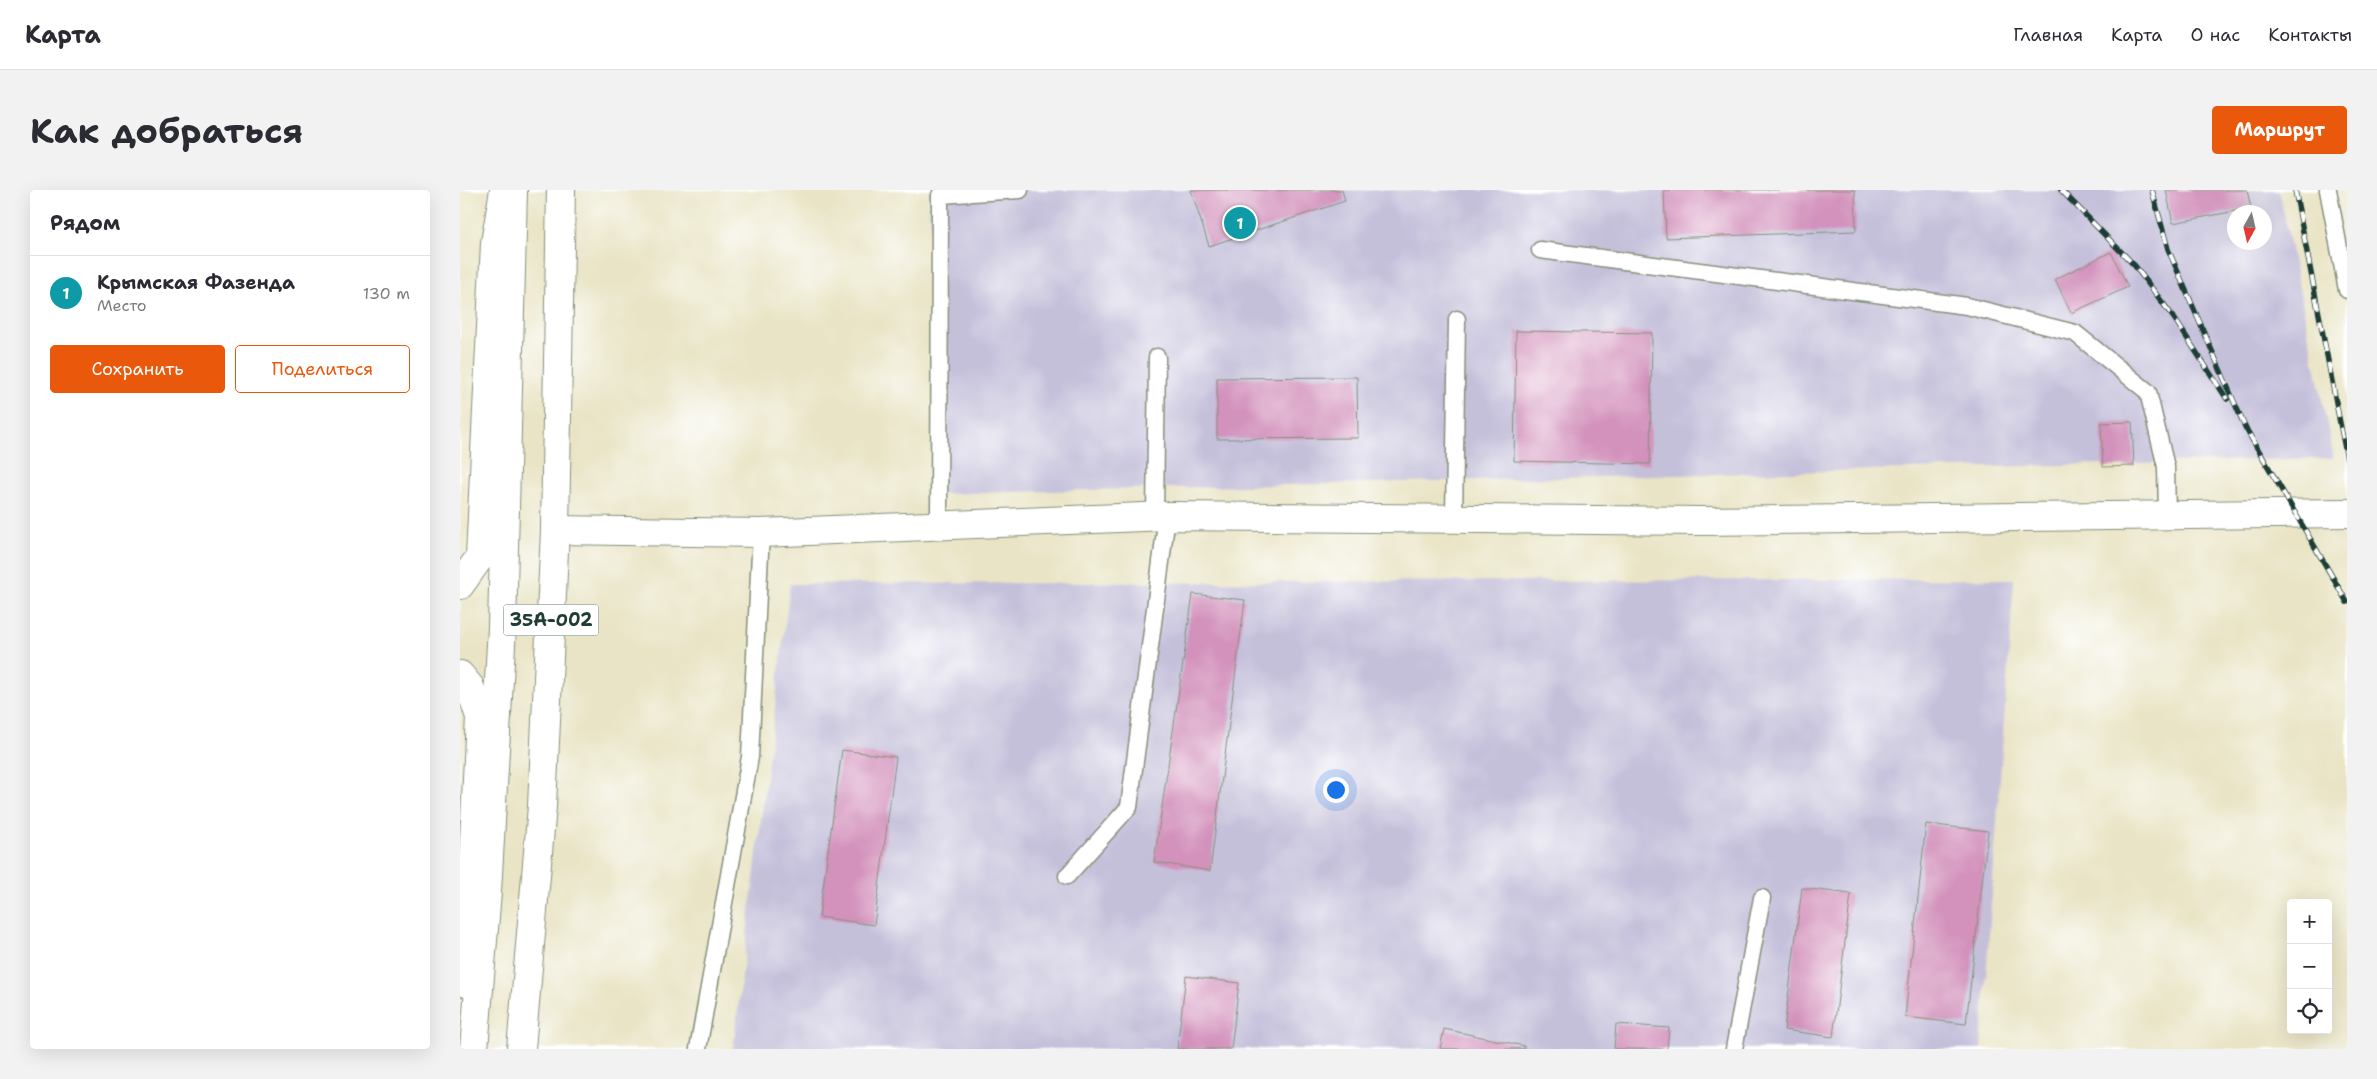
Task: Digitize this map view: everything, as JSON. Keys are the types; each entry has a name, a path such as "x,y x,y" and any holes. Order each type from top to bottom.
{"street":[{"path":"460,585 480,558 495,243 504,190"},
{"name":"35А-002","path":"474,1049 487,892 502,627 513,190"},
{"name":"35А-002","path":"521,1049 542,806 555,530 561,190"},
{"path":"555,530 761,533 1161,516 1701,521 2347,513"},
{"path":"460,675 470,687 480,717 465,1018 467,1049"}],"lane":[{"path":"939,525 940,195 1020,190"},
{"path":"2328,190 2347,290"},
{"path":"1540,250 1967,306 2075,334 2148,392 2166,467 2167,515"},
{"path":"1454,518 1457,319"},
{"path":"1067,876 1129,808 1161,516 1157,357"},
{"path":"698,1049 750,757 761,533"},
{"path":"1734,1049 1762,898"}],"shaded area":[{"path":"929,190 2279,190 2334,458 939,494"},
{"path":"2014,579 1981,1049 733,1049 790,584"}],"building":[{"path":"1191,190 1342,190 1345,201 1209,246"},
{"path":"1664,190 1855,190 1856,231 1666,238"},
{"path":"2166,190 2247,190 2250,205 2227,205 2227,213 2173,223"},
{"path":"2111,252 2128,287 2071,313 2055,279"},
{"path":"1516,331 1652,333 1650,464 1514,461"},
{"path":"1357,377 1358,438 1217,439 1217,378"},
{"path":"2132,422 2134,466 2103,467 2101,423"},
{"path":"1193,594 1245,600 1210,871 1154,862"},
{"path":"842,750 896,757 874,925 819,917"},
{"path":"1926,824 1988,831 1966,1024 1905,1017"},
{"path":"1802,888 1851,894 1833,1037 1784,1030"},
{"path":"1186,976 1239,983 1231,1049 1177,1049"},
{"path":"1616,1024 1669,1028 1667,1049 1614,1049"},
{"path":"1444,1029 1524,1046 1524,1049 1440,1049"}],"railway":[{"path":"2061,190 2135,266 2174,318 2227,399"},
{"path":"2152,190 2168,249 2245,427 2347,602"},
{"path":"2295,190 2347,459"}],"place":[{"name":"Крымская Фазенда","path":"1240,223"}]}
